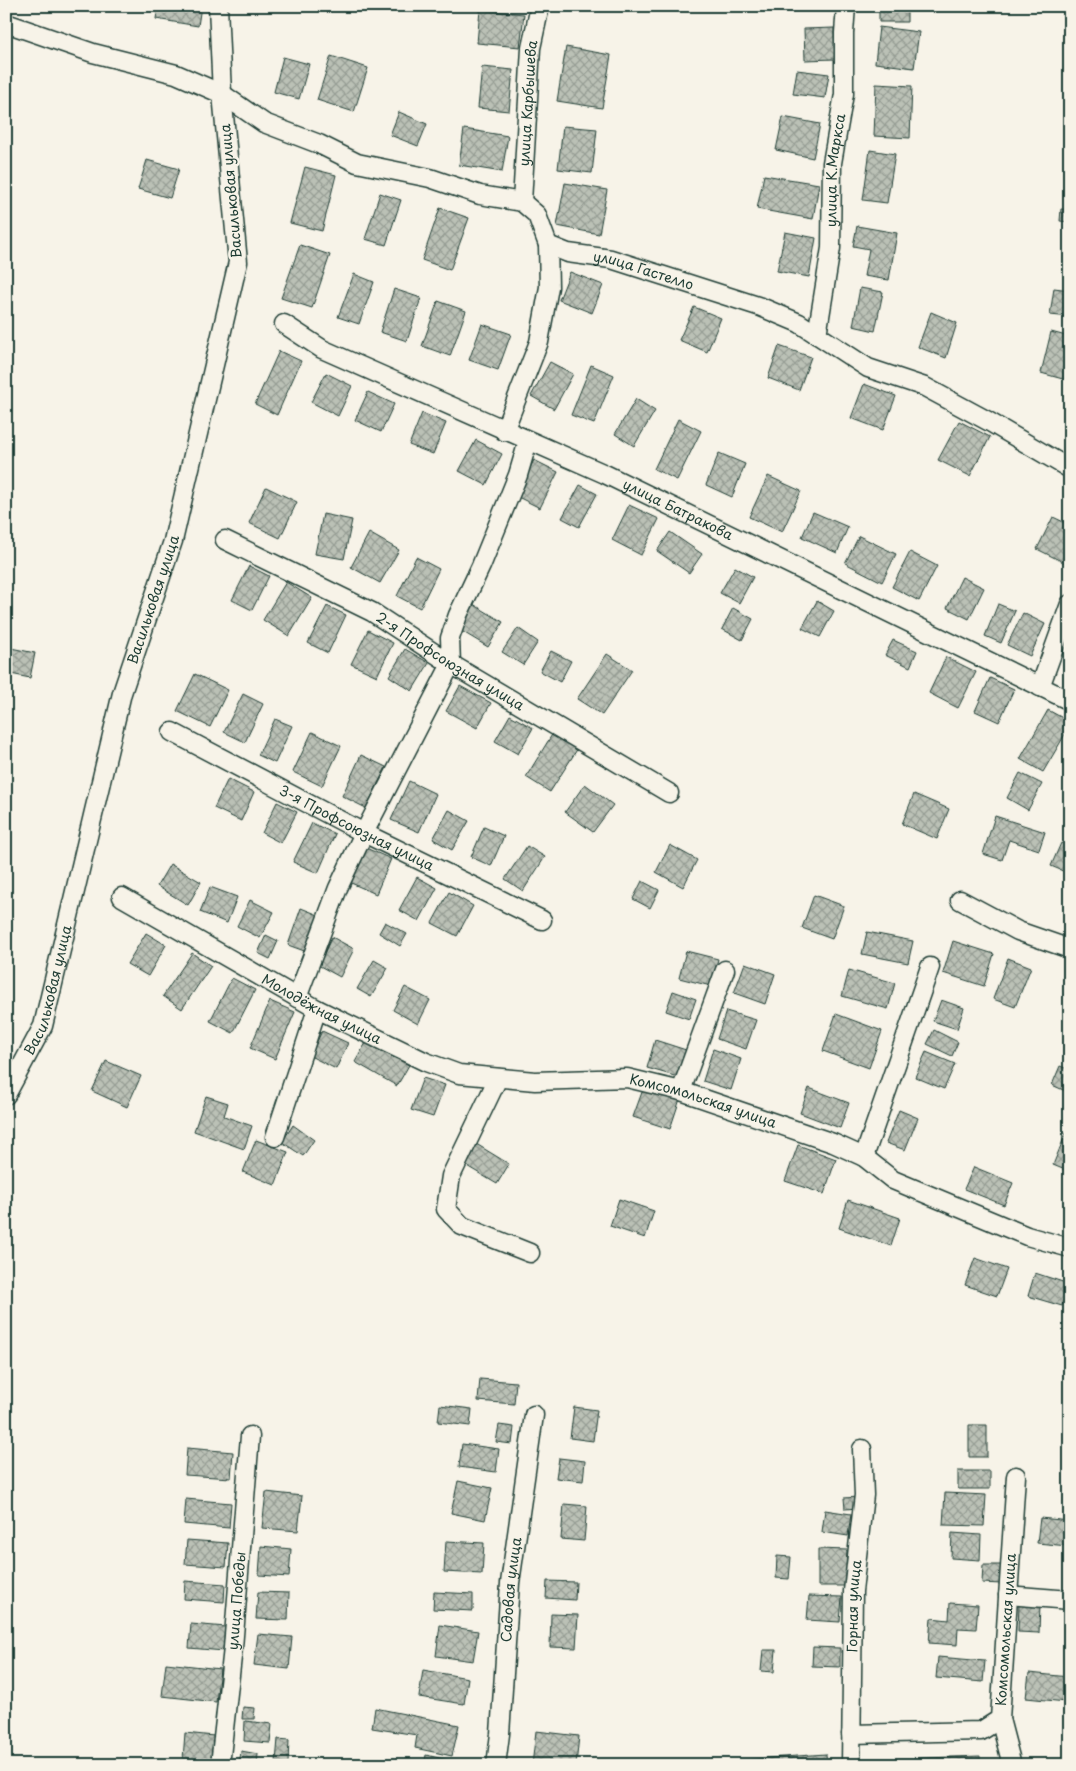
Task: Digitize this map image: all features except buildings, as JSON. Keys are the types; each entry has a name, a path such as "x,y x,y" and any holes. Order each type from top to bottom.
{"street":[{"name":"Васильковая улица","path":"6,1095 43,1026 122,693 173,541 238,262 222,94 218,6"},
{"name":"улица Карбышева","path":"522,202 531,48 540,6"},
{"name":"улица К.Маркса","path":"817,334 832,248 832,163 844,94 846,6"},
{"path":"6,23 93,53 176,74 222,94 264,123 319,144 357,163 430,178 480,196 522,202 537,215 548,245 549,287 539,342 504,431"},
{"name":"улица Гастелло","path":"548,245 568,253 611,259 761,307 799,323 868,368 925,387 1070,469"},
{"name":"улица Батракова","path":"284,324 322,349 605,474 1070,701"},
{"path":"297,998 338,888 364,833 451,664 450,638 458,615 481,566 518,476 528,441"},
{"name":"2-я Профсоюзная улица","path":"225,540 372,612 451,664 669,793"},
{"path":"1040,687 1070,604"},
{"name":"3-я Профсоюзная улица","path":"172,732 364,833 542,920"},
{"name":"Молодёжная улица","path":"122,897 317,1010 426,1062 459,1074 535,1081"},
{"path":"960,900 1018,931 1070,949"},
{"path":"864,1157 930,967"},
{"path":"681,1091 725,970"},
{"path":"275,1137 317,1010"},
{"path":"498,1078 450,1176 446,1209 462,1226 530,1253"},
{"name":"Комсомольская улица","path":"535,1081 627,1078 681,1091 833,1143 864,1157 893,1180 1027,1236 1070,1248"},
{"name":"Садовая улица","path":"496,1765 500,1734 510,1583 534,1415"},
{"name":"улица Победы","path":"220,1765 233,1648 250,1436"},
{"name":"Горная улица","path":"851,1765 854,1591 864,1495 862,1449"},
{"name":"Комсомольская улица","path":"851,1734 982,1731 1000,1719 1016,1476"},
{"path":"1008,1595 1070,1600"},
{"path":"1000,1719 1012,1765"}]}
